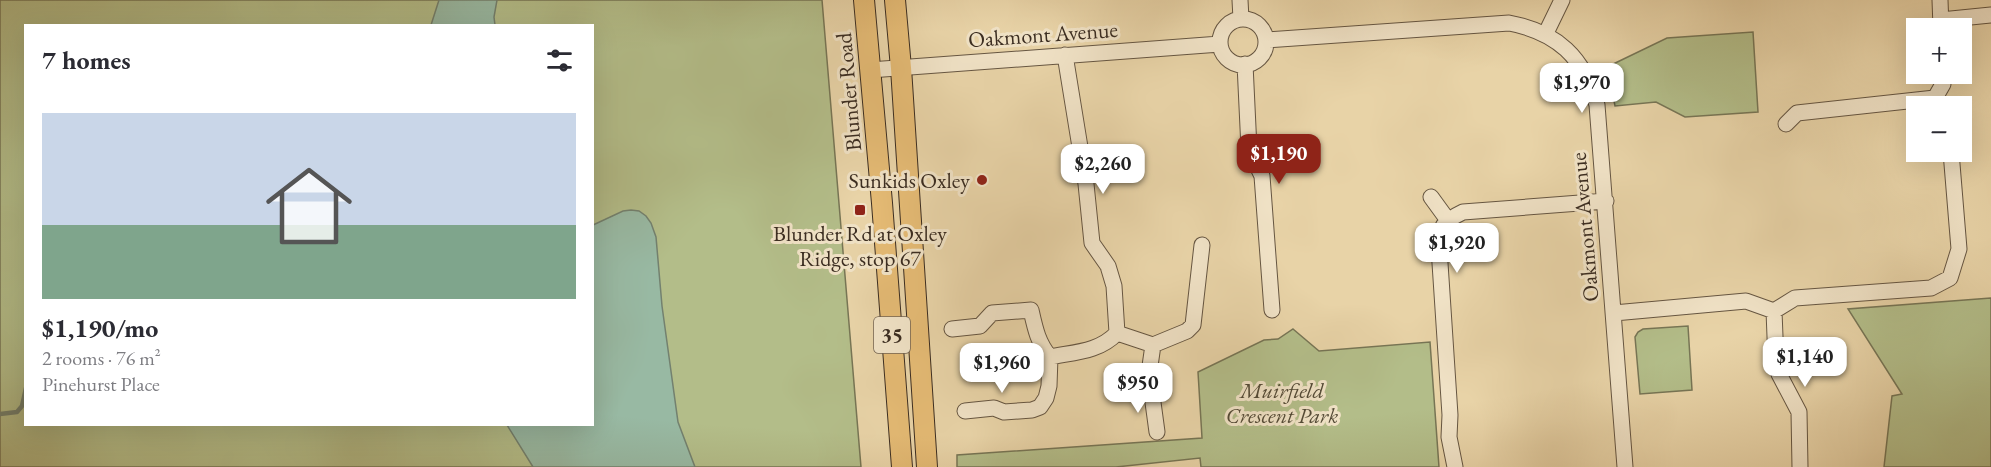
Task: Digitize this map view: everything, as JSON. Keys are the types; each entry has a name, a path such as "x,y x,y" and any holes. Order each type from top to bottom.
{"main road":[{"name":"Blunder Road","path":"864,0 902,467"},
{"name":"35","path":"895,0 927,467"}],"street":[{"path":"1240,0 1241,19"},
{"path":"1546,33 1562,0"},
{"path":"1940,0 1941,18"},
{"path":"1972,18 1991,15"},
{"path":"1241,19 1255,22 1264,33 1266,40 1263,54 1252,63 1231,62 1222,51 1220,44 1220,37 1227,24 1241,19"},
{"name":"Oakmont Avenue","path":"1266,40 1509,22 1546,33 1563,45 1578,62 1598,105 1626,467"},
{"name":"Oakmont Avenue","path":"870,70 1220,44"},
{"path":"1050,357 1096,348 1108,342 1117,333 1114,286 1108,266 1092,243 1086,184 1065,55"},
{"path":"1245,64 1249,149 1262,176 1272,310"},
{"path":"1786,124 1797,113 1906,104"},
{"path":"1774,311 1788,300 1795,298 1931,288 1950,278 1959,249 1952,162"},
{"path":"1431,197 1447,219"},
{"path":"1455,467 1449,437 1450,415 1438,248 1440,230 1447,219 1463,212 1606,201"},
{"path":"1117,333 1153,345 1187,331 1193,325 1202,245"},
{"path":"1614,313 1746,301 1774,311"},
{"path":"952,329 980,326 992,313 1031,310 1041,346 1050,357 1049,386 1046,398 1040,407 1032,410 1004,412 994,408 965,411"},
{"path":"1774,311 1776,362 1779,374 1799,412 1800,467"},
{"path":"1153,345 1149,373 1157,432"}],"green space":[{"path":"0,0 822,0 861,467 0,467"},
{"path":"1753,32 1758,112 1685,117 1656,102 1615,106 1607,67 1667,38"},
{"path":"1991,298 1991,467 1884,467 1892,396 1902,394 1848,309"},
{"path":"1688,326 1692,390 1640,394 1635,337 1638,332 1643,329"},
{"name":"Muirfield Crescent Park","path":"1293,329 1319,351 1430,342 1439,467 1201,467 1200,458 1116,467 957,467 957,455 1202,438 1198,372 1264,340 1278,339"}],"shaded area":[{"path":"439,0 497,0 495,24 431,24"},
{"path":"623,211 639,211 646,216 656,237 662,306 678,422 695,467 533,467 508,426 594,426 594,225"}],"waterway":[{"path":"0,414 17,412 22,406 24,397"}],"place":[{"name":"Sunkids Oxley","path":"982,180"},
{"name":"Blunder Rd at Oxley Ridge, stop 67","path":"860,210"}]}
